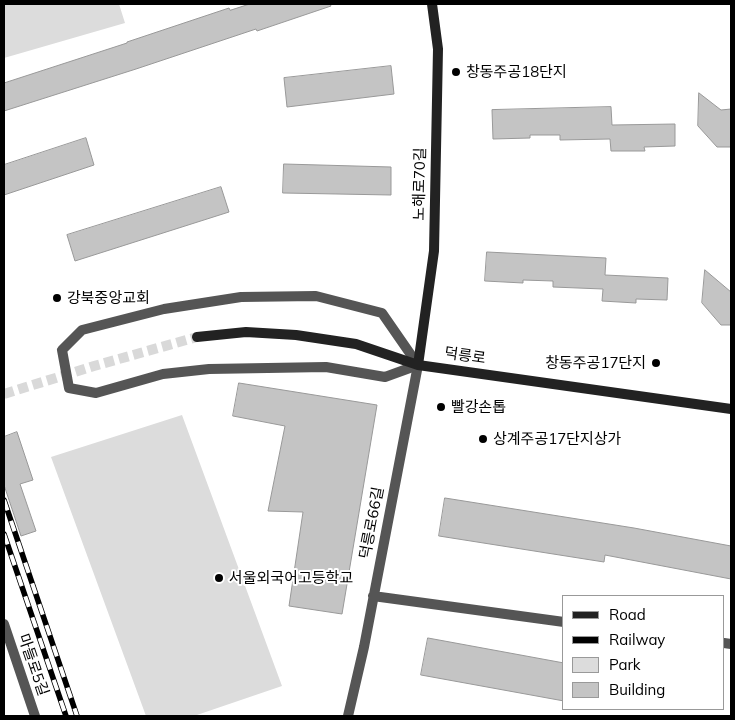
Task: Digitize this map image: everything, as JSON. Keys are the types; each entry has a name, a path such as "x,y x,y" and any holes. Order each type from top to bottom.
{"main road":[{"name":"노해로70길","path":"418,364 434,251 438,49 432,4"},
{"name":"덕릉로","path":"197,337 246,332 296,334 356,344 418,364 731,409"}],"street":[{"path":"316,296 382,313 418,364 385,377 326,367 209,369 163,374 96,393 69,388 62,350 82,330 164,309 241,297 316,296"},
{"name":"덕릉로66길","path":"348,716 364,646 418,364"},
{"path":"373,596 562,622"},
{"name":"마들로5길","path":"4,624 35,716"}],"green space":[{"path":"4,4 119,4 125,23 4,58"},
{"path":"182,415 282,686 194,716 146,716 51,457"}],"building":[{"path":"250,4 330,4 331,6 4,111 4,83 229,8 230,10"},
{"path":"391,66 394,94 287,107 284,78"},
{"path":"699,93 721,110 731,109 731,147 717,147 698,126"},
{"path":"611,107 612,125 675,124 675,146 644,147 645,151 611,151 610,139 560,140 560,135 530,135 530,138 493,139 492,110"},
{"path":"86,138 94,165 4,195 4,165"},
{"path":"284,164 391,167 391,195 283,193"},
{"path":"221,187 229,212 75,261 67,235"},
{"path":"487,252 606,258 605,275 668,278 667,300 636,299 636,303 602,301 603,289 553,287 553,281 523,280 523,283 485,281"},
{"path":"705,270 731,292 731,325 721,325 702,303"},
{"path":"239,383 377,405 342,614 289,606 303,512 268,511 285,426 233,416"},
{"path":"17,432 33,480 20,484 36,531 21,536 4,485 4,437"},
{"path":"445,498 634,528 731,546 731,579 605,555 604,562 439,536"},
{"path":"428,638 562,663 562,701 421,675"}],"tunnel":[{"path":"4,394 197,337"}],"railway":[{"path":"4,500 77,716"},
{"path":"4,534 66,716"}],"place":[{"name":"창동주공18단지","path":"456,72"},
{"name":"강북중앙교회","path":"57,298"},
{"name":"창동주공17단지","path":"656,363"},
{"name":"빨강손톱","path":"441,407"},
{"name":"상계주공17단지상가","path":"483,439"},
{"name":"서울외국어고등학교","path":"219,578"}]}
